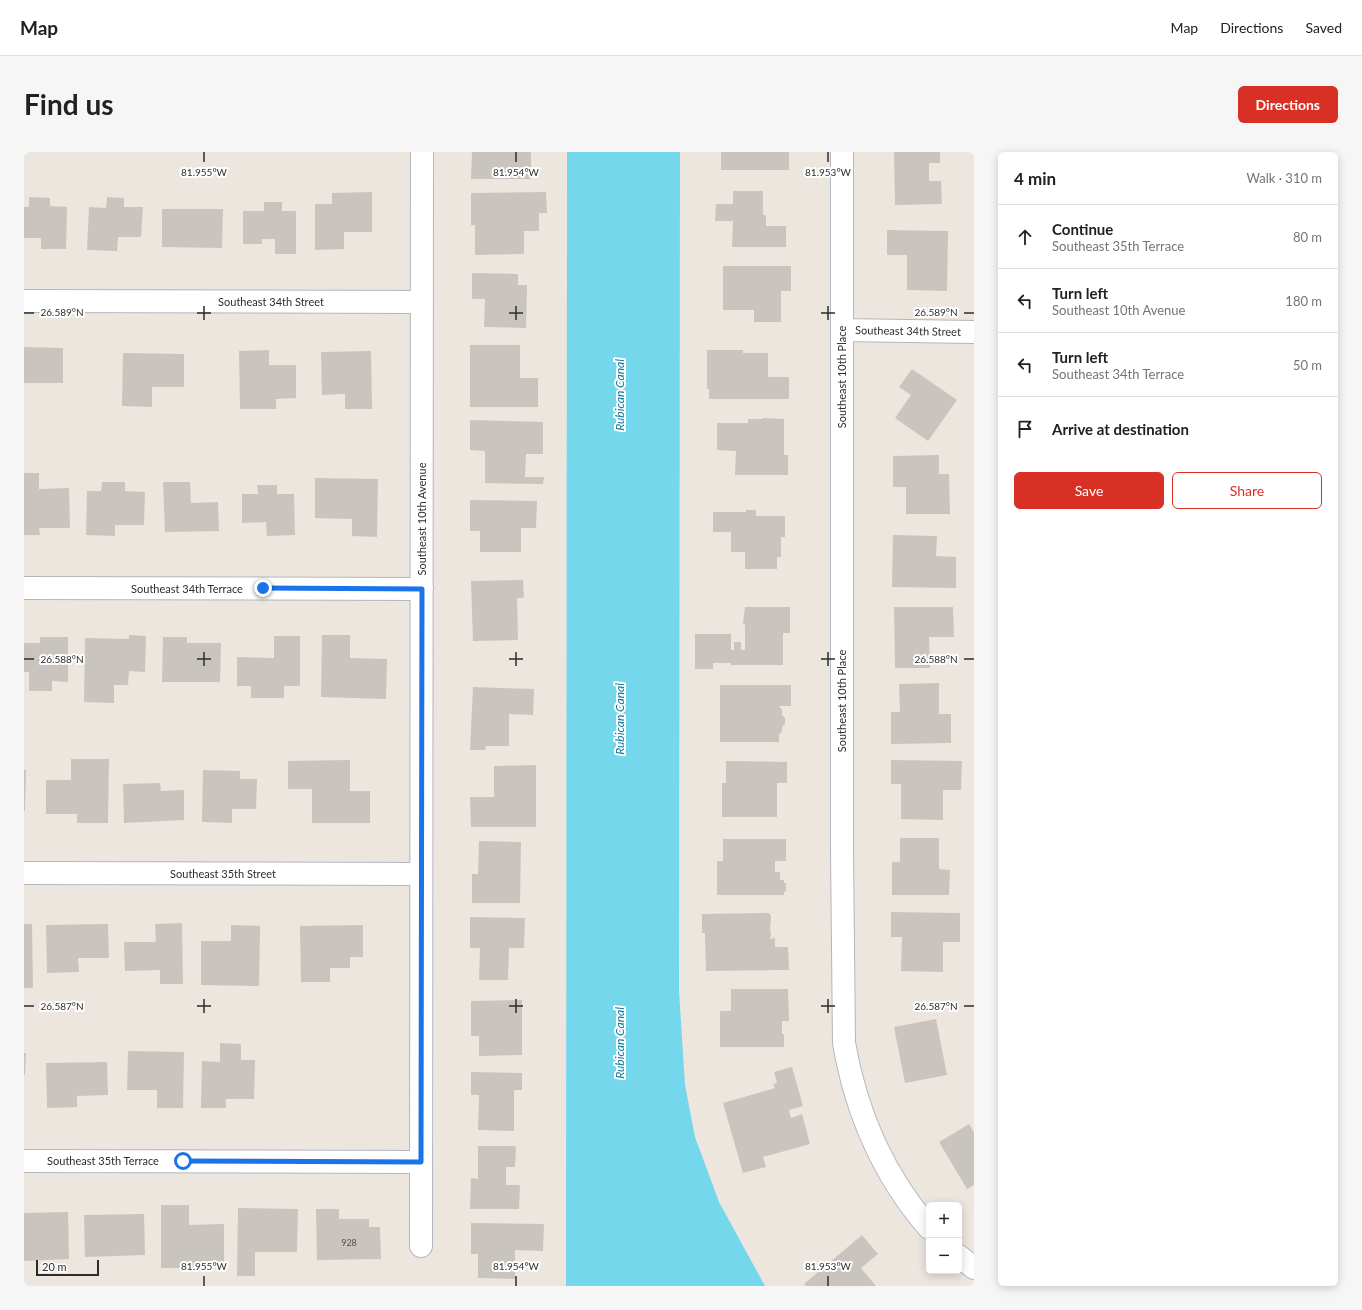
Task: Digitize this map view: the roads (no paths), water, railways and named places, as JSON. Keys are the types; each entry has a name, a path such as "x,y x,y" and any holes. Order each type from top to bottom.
{"street":[{"name":"Southeast 10th Avenue","path":"421,1246 422,152"},
{"name":"Southeast 10th Place","path":"842,152 842,859 844,1043 849,1070 857,1099 874,1142 895,1182 912,1208 926,1224"},
{"name":"Southeast 34th Street","path":"24,301 422,302"},
{"name":"Southeast 34th Street","path":"842,330 974,332"},
{"name":"Southeast 34th Terrace","path":"24,588 422,589"},
{"name":"Southeast 35th Street","path":"24,873 422,874"},
{"name":"Southeast 35th Terrace","path":"24,1161 421,1162"},
{"path":"962,1258 974,1268"}],"water":[{"name":"Rubican Canal","path":"567,152 680,152 679,991 685,1085 695,1137 719,1202 765,1286 566,1286"}]}
